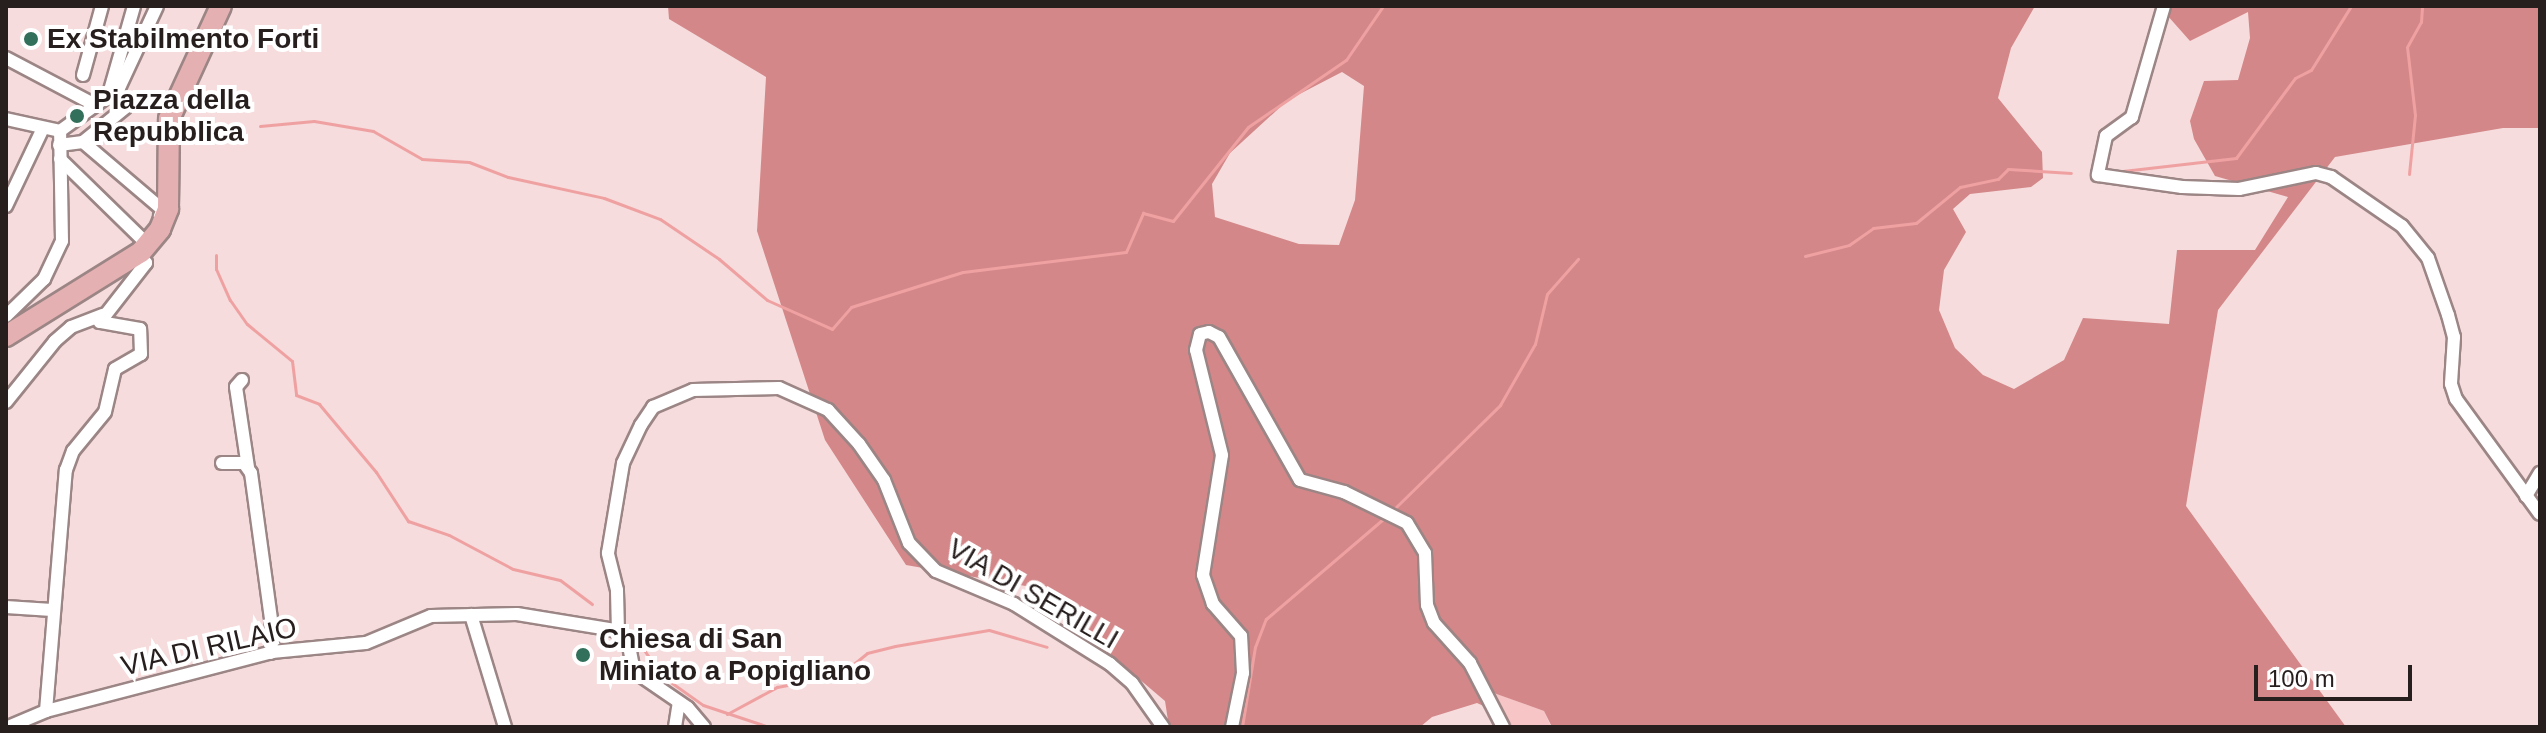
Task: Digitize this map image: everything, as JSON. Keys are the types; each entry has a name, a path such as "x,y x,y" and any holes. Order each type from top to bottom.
{"main road":[{"path":"6,336 142,250 166,217 166,150 175,101 221,6"}],"street":[{"path":"83,75 102,6"},
{"path":"113,90 134,6"},
{"path":"6,119 60,131 95,105 113,90 157,6"},
{"path":"2164,6 2132,117 2106,136 2098,175 2239,189 2316,173 2331,177 2402,226 2428,258 2448,315 2454,337 2451,384 2456,399 2540,514"},
{"path":"6,58 95,105"},
{"path":"145,100 175,101"},
{"path":"59,145 79,141 126,107"},
{"path":"6,206 40,127"},
{"path":"6,316 44,279 62,241 60,131"},
{"path":"79,141 166,217"},
{"path":"46,711 52,610 69,461 105,412 115,369 136,359 143,347 140,329 106,327 100,322 146,263 142,250 60,159"},
{"path":"6,402 55,341 79,323 103,315"},
{"path":"1232,727 1243,673 1241,636 1213,604 1203,575 1222,455 1196,350 1200,334 1209,332 1219,337 1300,480 1344,492 1407,523 1425,553 1427,605 1434,623 1470,663 1503,727"},
{"path":"242,380 236,387 273,633 271,653"},
{"name":"VIA DI SERILLI","path":"618,632 618,601 608,553 623,463 641,425 653,407 693,390 779,388 828,410 859,444 884,480 909,543 936,571 1014,604 1110,664 1132,683 1163,727"},
{"path":"222,463 239,461 248,467"},
{"path":"2526,496 2540,473"},
{"path":"6,607 20,612 52,610"},
{"path":"471,615 505,727"},
{"name":"VIA DI RILAIO","path":"8,727 46,711 271,653 366,643 431,616 568,619 618,632"},
{"path":"618,632 629,646 634,671 679,702 704,727"},
{"path":"675,727 679,702"}],"shaded area":[{"path":"668,6 2035,6 2011,48 1998,98 2042,152 2043,178 2031,187 1970,194 1953,209 1966,232 1944,270 1939,310 1955,348 1983,375 2014,389 2064,360 2083,318 2169,324 2177,250 2255,250 2288,197 2215,176 2194,139 2190,121 2204,81 2238,80 2250,38 2248,12 2190,41 2159,6 2540,6 2540,128 2503,128 2335,157 2218,310 2186,506 2346,727 1552,727 1544,711 1491,692 1488,708 1477,703 1432,717 1420,727 1169,727 1165,701 1031,587 906,565 825,440 757,231 766,77 669,19","holes":["1342,72 1364,86 1355,200 1339,245 1299,244 1215,217 1212,184 1230,153 1288,100"]},
{"path":"1489,691 1544,711 1551,727 1507,727"}],"waterway":[{"path":"260,126 314,121 373,131 422,159 469,162 508,177 604,198 660,219 719,259 767,300 832,329 851,307 963,272 1126,252 1143,213 1173,221 1248,127 1346,60 1383,6"},
{"path":"2114,172 2236,158 2295,78 2311,70 2351,6"},
{"path":"2409,174 2415,115 2407,47 2421,22 2422,6"},
{"path":"1805,256 1849,245 1873,228 1916,223 1960,187 1998,179 2008,169 2071,173"},
{"path":"216,255 216,269 230,300 247,324 292,361 296,395 319,404 376,472 408,521 449,535 513,569 560,580 592,604"},
{"path":"1396,507 1500,405 1535,344 1547,294 1578,259"},
{"path":"1242,727 1255,647 1266,619 1383,519"},
{"path":"727,714 777,687 840,675 867,653 895,646 989,630 1047,647"},
{"path":"644,650 662,676 703,705 769,727"}],"place":[{"name":"Ex Stabilmento Forti","path":"31,39"},
{"name":"Piazza della Repubblica","path":"77,116"},
{"name":"Chiesa di San Miniato a Popigliano","path":"583,655"}]}
